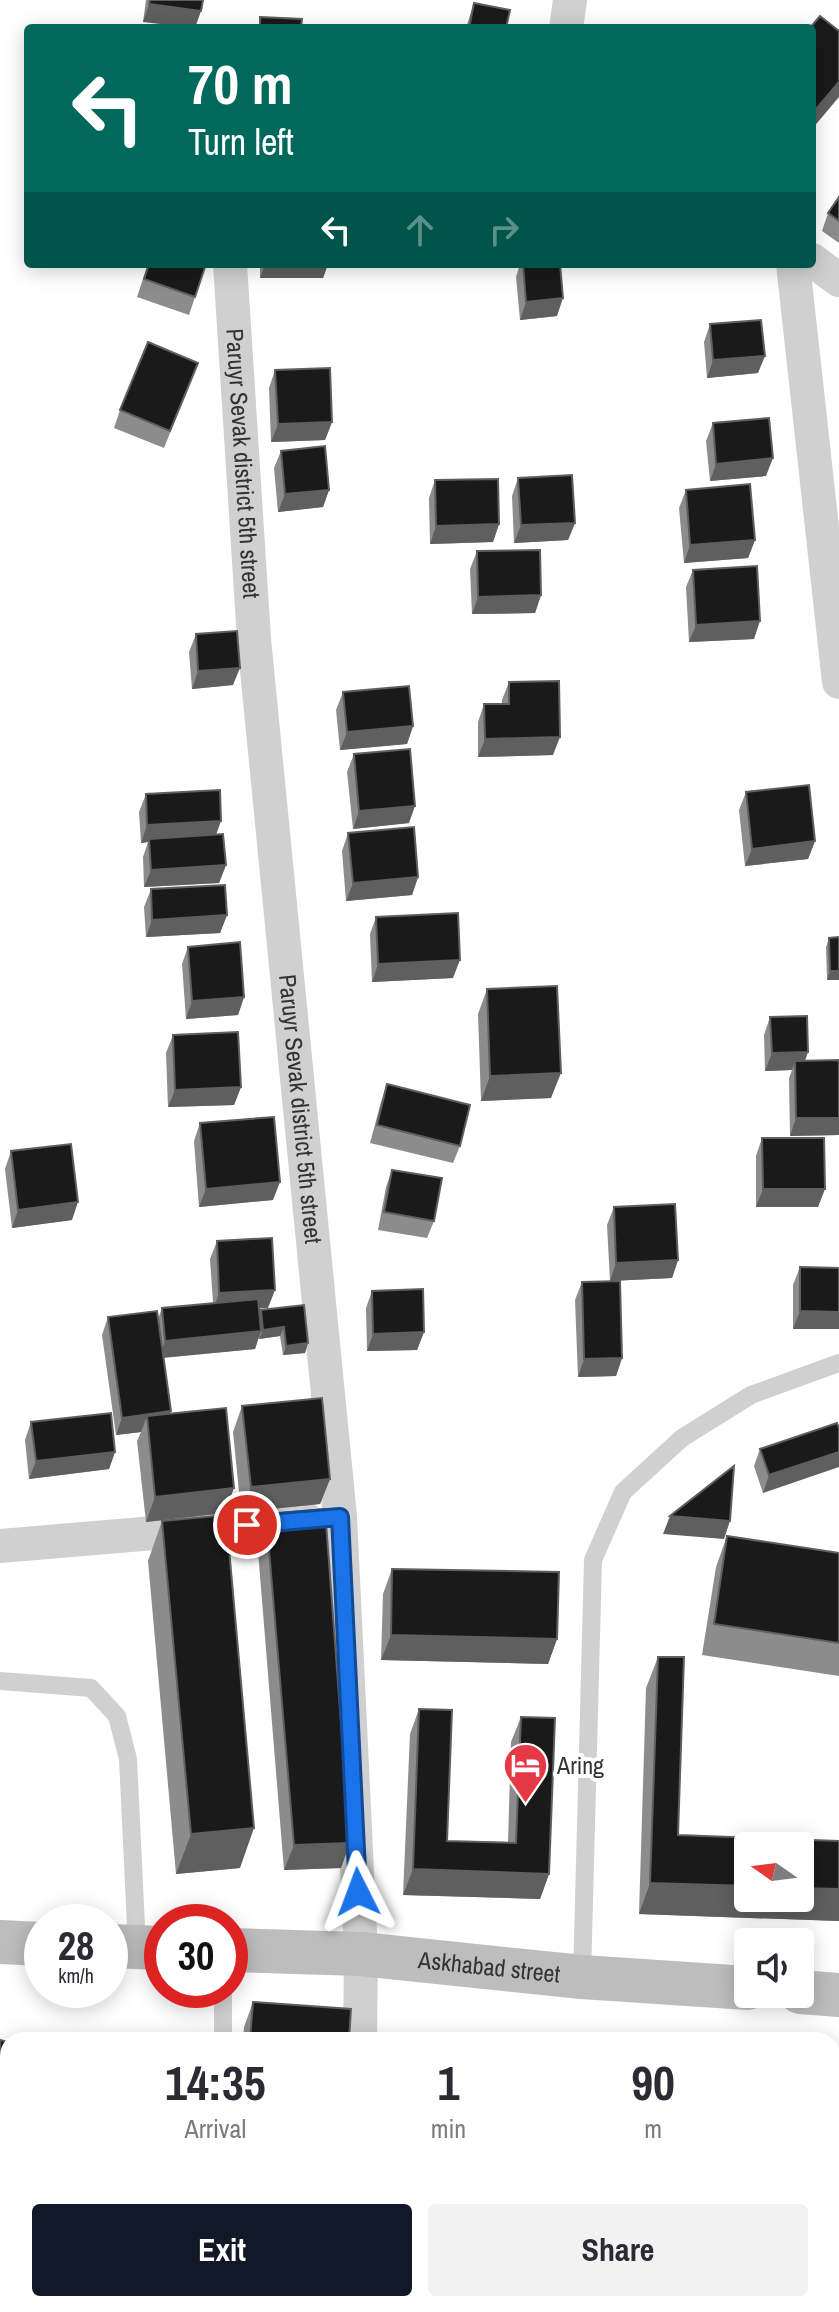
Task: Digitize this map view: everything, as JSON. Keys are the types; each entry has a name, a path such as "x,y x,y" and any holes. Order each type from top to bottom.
{"street":[{"path":"567,24 570,0"},
{"path":"816,263 839,280"},
{"name":"Paruyr Sevak district 5th street","path":"230,268 254,639 340,1517 361,1954 360,2032"},
{"path":"793,268 839,682"},
{"path":"0,1546 340,1517"},
{"path":"0,1942 24,1943"},
{"name":"Askhabad street","path":"248,1951 361,1954 582,1977 734,1987"},
{"path":"814,1993 839,1995"}],"lane":[{"path":"582,1977 593,1560 623,1492 682,1438 751,1395 839,1363"},
{"path":"0,1681 91,1688 117,1716 128,1759 136,1947"},
{"path":"223,2008 223,2032"}],"building":[{"path":"150,0 203,0 201,11 149,4"},
{"path":"474,3 510,10 507,24 470,24"},
{"path":"820,16 839,31 839,82 816,109 816,24 813,24"},
{"path":"260,17 302,19 301,24 260,24"},
{"path":"839,197 839,221 828,213"},
{"path":"148,268 205,268 195,297 144,279"},
{"path":"523,268 560,268 563,298 526,302"},
{"path":"761,320 765,356 713,360 710,324"},
{"path":"148,342 198,363 170,431 120,410"},
{"path":"330,368 332,422 278,424 275,370"},
{"path":"769,418 773,458 716,464 713,423"},
{"path":"325,446 329,490 285,494 281,451"},
{"path":"572,475 575,523 521,525 518,478"},
{"path":"498,479 499,524 436,526 435,480"},
{"path":"750,484 755,540 690,545 686,490"},
{"path":"540,550 541,595 478,597 477,551"},
{"path":"757,566 760,621 696,625 693,570"},
{"path":"237,631 240,668 198,671 196,634"},
{"path":"559,681 560,737 485,739 484,704 509,704 509,682"},
{"path":"409,686 413,726 347,732 343,692"},
{"path":"410,749 415,806 359,811 354,754"},
{"path":"809,785 815,841 752,849 746,792"},
{"path":"220,790 221,821 147,825 146,794"},
{"path":"414,827 418,877 353,883 348,833"},
{"path":"223,834 226,865 151,870 149,839"},
{"path":"225,885 227,915 152,920 151,889"},
{"path":"458,913 460,960 378,964 376,917"},
{"path":"839,937 839,971 830,971 829,938"},
{"path":"240,942 244,997 192,1001 188,947"},
{"path":"557,986 561,1073 490,1076 487,989"},
{"path":"807,1016 808,1052 772,1053 770,1017"},
{"path":"238,1032 241,1087 175,1090 173,1035"},
{"path":"839,1060 839,1118 796,1118 795,1061"},
{"path":"387,1084 470,1105 460,1146 377,1125"},
{"path":"274,1117 280,1182 206,1189 200,1123"},
{"path":"762,1138 824,1138 825,1189 763,1189"},
{"path":"71,1144 78,1202 18,1210 11,1151"},
{"path":"392,1170 442,1178 434,1221 384,1212"},
{"path":"675,1204 678,1260 616,1263 614,1207"},
{"path":"272,1238 275,1290 219,1293 217,1241"},
{"path":"800,1267 839,1268 839,1312 800,1311"},
{"path":"620,1281 622,1358 584,1359 582,1282"},
{"path":"423,1289 424,1332 373,1334 372,1291"},
{"path":"258,1299 261,1331 165,1341 162,1308"},
{"path":"304,1305 308,1343 286,1346 284,1327 263,1330 261,1310"},
{"path":"157,1311 171,1411 122,1418 108,1317"},
{"path":"322,1398 330,1479 251,1487 242,1406"},
{"path":"226,1408 234,1488 155,1497 147,1416"},
{"path":"111,1413 115,1452 36,1461 31,1422"},
{"path":"837,1423 839,1452 769,1475 760,1449"},
{"path":"734,1466 730,1521 670,1516"},
{"path":"325,1509 350,1843 294,1845 266,1514"},
{"path":"226,1515 254,1828 191,1834 162,1521"},
{"path":"727,1536 839,1553 839,1643 714,1624"},
{"path":"392,1569 559,1572 557,1639 391,1635"},
{"path":"658,1657 684,1657 678,1835 734,1837 734,1886 650,1883"},
{"path":"419,1709 452,1710 447,1841 516,1843 521,1717 555,1718 549,1874 413,1869"},
{"path":"814,1840 839,1841 839,1889 814,1888"},
{"path":"253,2002 351,2009 350,2032 251,2032"}],"place":[{"name":"Aring","path":"526,1805"}],"route":[{"path":"247,1525 340,1517 358,1892"}]}
